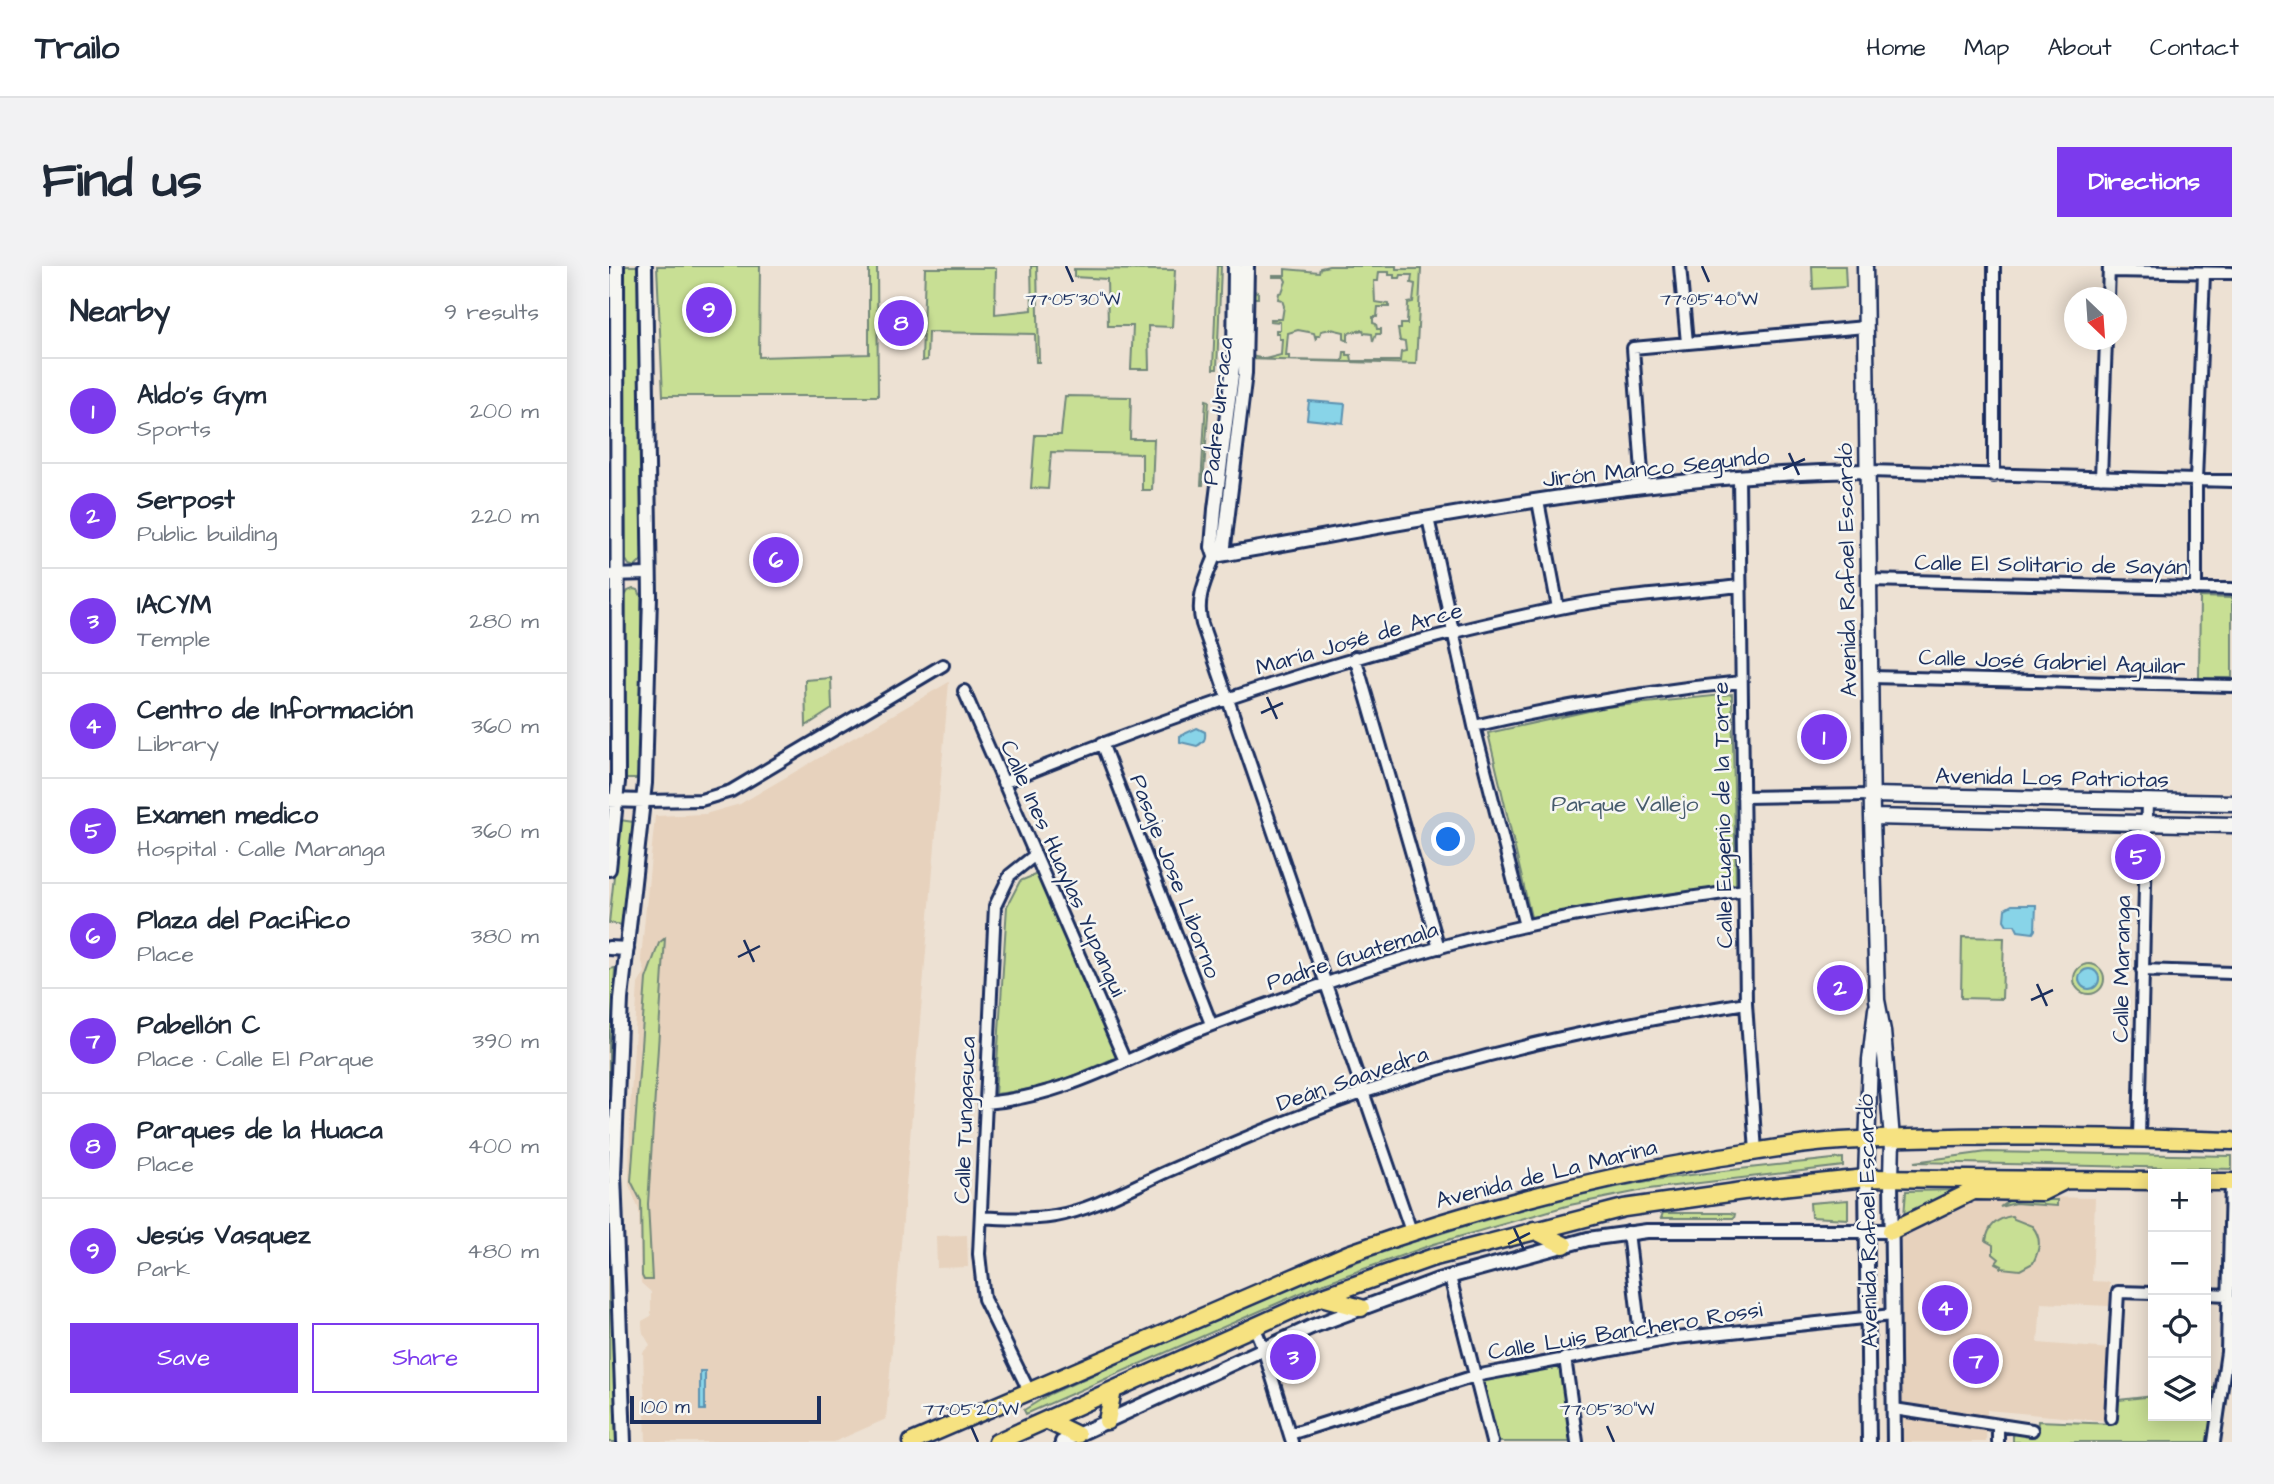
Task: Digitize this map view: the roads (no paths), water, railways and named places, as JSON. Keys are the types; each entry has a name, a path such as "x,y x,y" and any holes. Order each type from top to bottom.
{"main road":[{"name":"Avenida Rafael Escardó","path":"1865,266 1877,1000 1883,1031 1892,1139 1891,1179"},
{"name":"Avenida Los Patriotas","path":"1872,795 2232,803"},
{"name":"Avenida Los Patriotas","path":"1872,817 2232,825"},
{"name":"Avenida Rafael Escardó","path":"1866,1178 1871,1034 1877,1000"},
{"name":"Avenida de La Marina","path":"914,1442 943,1436 1030,1391 1296,1275 1411,1231 1507,1202 1594,1180 1840,1140 2139,1138 2232,1141"},
{"path":"999,1441 1321,1297 1431,1258 1637,1206 1866,1178 2148,1181"},
{"path":"1891,1231 1995,1180"},
{"path":"1972,1191 2042,1192 2065,1181"},
{"path":"2211,1182 2231,1182"},
{"path":"1534,1230 1564,1245"},
{"path":"1321,1297 1361,1308"},
{"path":"1107,1422 1113,1390"},
{"path":"1046,1420 1077,1435"}],"street":[{"path":"609,869 613,800 617,266"},
{"path":"624,1442 612,1107 621,999 644,801 649,574 645,266"},
{"name":"Padre Urraca","path":"1215,556 1212,547 1216,500 1234,359 1235,266"},
{"name":"Padre Urraca","path":"1247,266 1245,373 1224,546 1215,556 1199,600 1199,611 1411,1231"},
{"path":"1680,266 1687,343"},
{"path":"1994,266 1994,476"},
{"path":"2108,287 2109,268 2232,273"},
{"path":"2196,589 2196,480 2204,273"},
{"path":"1643,486 1633,348 1865,327"},
{"path":"2101,478 2106,350"},
{"name":"Jirón Manco Segundo","path":"1215,556 1538,501 1643,486 1739,477 1868,471 2232,481"},
{"name":"Calle Eugenio de la Torre","path":"1739,477 1746,1003 1756,1152"},
{"path":"1538,501 1558,608"},
{"path":"1428,518 1473,726 1525,926"},
{"path":"614,575 649,574"},
{"name":"Calle El Solitario de Sayán","path":"1869,580 2232,589"},
{"name":"María José de Arce","path":"1003,783 1228,697 1355,657 1558,608 1740,586"},
{"path":"1355,657 1440,948"},
{"path":"613,800 702,800 731,791 943,665"},
{"name":"Calle José Gabriel Aguilar","path":"1871,677 2232,686"},
{"path":"1473,726 1604,699 1682,687 1741,682"},
{"name":"Calle Ines Huaylas Yupanqui","path":"964,691 1125,1061"},
{"name":"Pasaje Jose Liborno","path":"1102,743 1211,1024"},
{"path":"1743,797 1872,795"},
{"name":"Calle Maranga","path":"2139,1138 2147,801"},
{"name":"Calle Tungasuca","path":"1030,1391 984,1299 979,1254 995,906 1010,875 1035,855"},
{"name":"Padre Guatemala","path":"985,1103 1040,1095 1211,1024 1325,983 1440,948 1525,926 1640,904 1745,890"},
{"path":"609,948 627,949"},
{"path":"2142,970 2232,973"},
{"name":"Deán Saavedra","path":"981,1217 1026,1220 1058,1215 1088,1206 1228,1146 1364,1093 1484,1055 1615,1026 1746,1003"},
{"name":"Avenida Rafael Escardó","path":"1866,1178 1869,1442"},
{"name":"Avenida Rafael Escardó","path":"1891,1179 1894,1442"},
{"path":"2214,1442 2230,1346 2228,1294 2231,1182"},
{"path":"1062,1442 1263,1348 1361,1308 1450,1277 1564,1245 1628,1232 1666,1230 1891,1231"},
{"path":"1628,1232 1641,1343"},
{"path":"1450,1277 1492,1442"},
{"path":"2111,1418 2118,1293 2148,1293"},
{"path":"2211,1294 2228,1294"},
{"name":"Calle Luis Banchero Rossi","path":"1291,1438 1475,1376 1641,1343 1892,1315"},
{"path":"1254,1326 1291,1438"},
{"path":"1565,1358 1577,1442"},
{"path":"1894,1409 2032,1430"},
{"path":"1999,1425 1999,1442"}],"water":[{"path":"1309,401 1345,404 1343,423 1307,419"},
{"path":"1197,728 1205,732 1201,743 1197,746 1180,742 1180,736"},
{"path":"2012,905 2036,905 2033,933 2018,931 2015,925 2007,925 2004,920 2005,909"},
{"path":"2089,969 2096,972 2099,979 2096,986 2089,989 2082,986 2079,979 2082,972"},
{"path":"700,1371 705,1371 705,1410 700,1410"}],"place":[{"name":"Jesús Vasquez","path":"709,310"},
{"name":"Parques de la Huaca","path":"901,323"},
{"name":"Plaza del Pacifico","path":"776,560"},
{"name":"Aldo's Gym","path":"1824,737"},
{"name":"Examen medico","path":"2138,857"},
{"name":"Serpost","path":"1840,988"},
{"name":"Centro de Información","path":"1945,1308"},
{"name":"IACYM","path":"1293,1357"},
{"name":"Pabellón C","path":"1976,1361"}],"park label":[{"name":"Parque Vallejo","path":"1625,803"}]}
